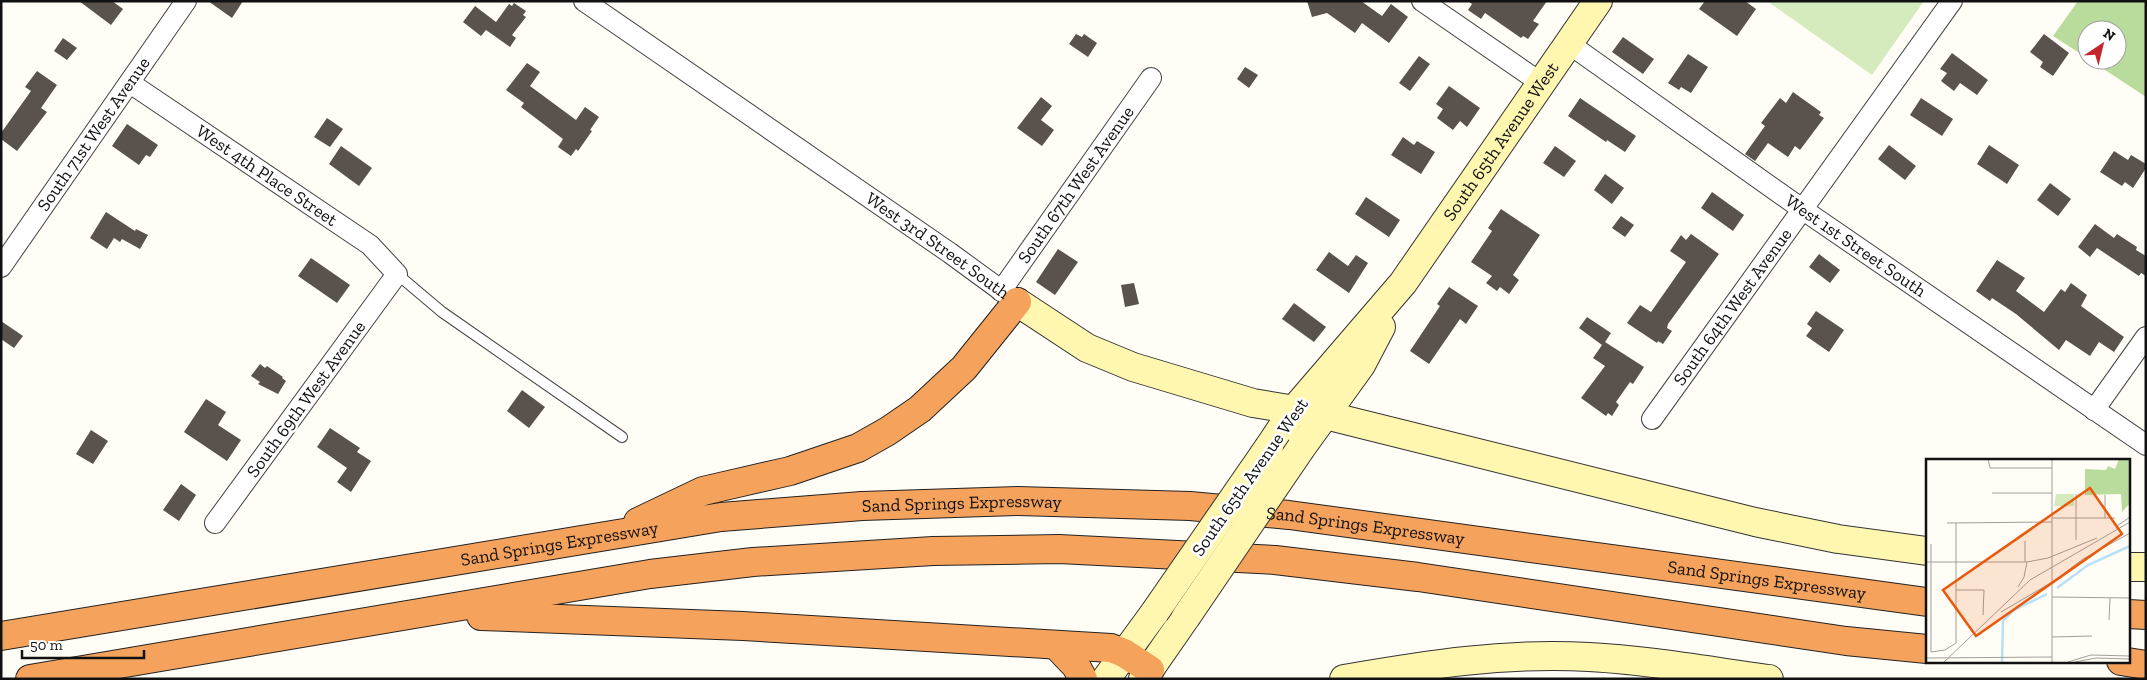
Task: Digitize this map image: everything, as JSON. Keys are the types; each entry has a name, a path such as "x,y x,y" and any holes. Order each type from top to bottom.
{"highway":[{"path":"610,535 702,491 790,472 858,448 888,431 920,409 964,368 1009,296"},
{"name":"Sand Springs Expressway","path":"1,636 721,517 862,506 1018,502 1190,506 1289,515 1926,602"},
{"path":"30,679 650,574 753,562 933,551 1059,549 1275,560 1338,567 1846,641 1926,649"},
{"path":"420,614 599,618 1110,648 1124,653 1154,676"},
{"path":"2130,614 2146,615"},
{"path":"1057,646 1076,666 1083,679"},
{"path":"2130,661 2146,661"},
{"path":"2128,662 2146,665"}],"main road":[{"name":"South 65th Avenue West","path":"1106,679 1155,612 1293,411 1403,283 1598,1"},
{"name":"South 65th Avenue West","path":"1154,676 1186,617 1301,448 1362,365 1403,283"},
{"name":"West 3rd Street South","path":"1009,296 1087,348 1108,358 1188,385 1253,403 1325,415 1755,522 1838,539 1926,551"},
{"path":"2130,566 2146,567"},
{"path":"1344,679 1441,663 1553,657 1588,657 1638,661 1769,679"}],"street":[{"name":"South 71st West Avenue","path":"1,267 186,1"},
{"name":"West 3rd Street South","path":"584,1 950,253 1009,296"},
{"path":"1422,1 1541,83"},
{"name":"South 64th West Avenue","path":"1652,419 1952,1"},
{"name":"West 1st Street South","path":"1568,43 1802,209 2146,445"},
{"name":"South 67th West Avenue","path":"1009,296 1151,78"},
{"name":"West 4th Place Street","path":"130,82 370,245 397,274"},
{"name":"South 69th West Avenue","path":"215,524 397,274"},
{"path":"2094,410 2146,336"}],"lane":[{"path":"397,274 442,312 622,437"}],"green space":[{"path":"1767,1 1924,1 1872,75"},
{"path":"2078,1 2146,1 2146,97 2105,70 2127,70 2127,20 2077,20 2077,52 2053,36"}],"building":[{"path":"79,1 112,1 123,9 111,25"},
{"path":"208,1 243,1 232,18"},
{"path":"1307,1 1361,1 1382,16 1391,4 1408,17 1389,43 1362,23 1355,33 1327,13 1312,17"},
{"path":"1468,1 1547,1 1533,21 1539,24 1528,39 1523,36 1521,38 1485,13 1481,19 1468,10 1472,4"},
{"path":"1705,1 1745,1 1756,9 1737,36 1699,9"},
{"path":"514,3 526,11 523,15 526,17 512,35 516,38 510,47 486,30 481,36 463,22 475,6 496,22 509,4 512,6"},
{"path":"1076,34 1082,37 1084,34 1097,43 1088,57 1069,44"},
{"path":"2044,34 2069,53 2053,76 2040,67 2043,62 2030,52"},
{"path":"1623,37 1654,59 1643,74 1612,52"},
{"path":"63,38 77,48 67,60 54,51"},
{"path":"1952,53 1988,80 1977,95 1960,83 1954,91 1941,81 1947,73 1940,69"},
{"path":"1688,54 1708,67 1691,93 1681,87 1679,90 1668,83"},
{"path":"1419,56 1430,64 1410,91 1399,83"},
{"path":"527,63 540,72 530,86 576,120 585,107 599,117 578,151 576,149 571,156 558,147 563,139 521,107 524,103 506,90"},
{"path":"1245,67 1258,75 1249,88 1237,79"},
{"path":"37,71 57,85 41,108 47,112 17,151 1,139 1,133 31,91 25,87"},
{"path":"1449,86 1480,108 1467,127 1460,121 1453,130 1437,118 1443,109 1436,104"},
{"path":"1793,92 1821,112 1819,115 1824,118 1800,150 1795,146 1788,157 1768,143 1755,161 1745,154 1765,126 1761,123 1780,98 1786,103"},
{"path":"1041,97 1052,106 1041,120 1054,130 1042,146 1017,128"},
{"path":"1580,98 1636,136 1625,152 1607,140 1606,142 1568,116"},
{"path":"1921,98 1953,119 1942,136 1910,115"},
{"path":"327,118 343,129 330,147 314,137"},
{"path":"127,124 158,145 150,157 146,155 139,165 112,146"},
{"path":"1403,137 1414,145 1417,141 1435,152 1421,174 1391,155"},
{"path":"1889,145 1916,166 1905,180 1878,159"},
{"path":"1989,145 2019,165 2007,184 1977,164"},
{"path":"341,146 372,168 359,186 329,164"},
{"path":"1555,146 1576,161 1564,177 1543,163"},
{"path":"2114,151 2128,160 2131,155 2146,164 2146,168 2133,188 2125,182 2122,186 2100,172"},
{"path":"1605,174 1624,188 1612,204 1594,190"},
{"path":"2050,183 2071,199 2058,216 2037,200"},
{"path":"1712,192 1744,215 1733,231 1701,208"},
{"path":"1366,197 1400,220 1389,237 1355,214"},
{"path":"1501,209 1540,235 1513,275 1519,280 1509,294 1500,287 1497,291 1486,283 1492,276 1471,262 1492,231 1488,228"},
{"path":"106,212 135,231 136,229 148,235 140,249 122,239 120,242 114,238 107,249 90,238"},
{"path":"1621,216 1634,225 1625,237 1612,228"},
{"path":"2095,224 2114,238 2117,234 2137,247 2136,250 2146,256 2146,276 2141,273 2139,276 2097,248 2090,257 2078,247"},
{"path":"1691,234 1719,254 1668,324 1667,328 1672,331 1663,344 1658,341 1657,343 1627,323 1640,305 1651,312 1686,262 1670,251 1681,235 1686,240"},
{"path":"1058,249 1078,262 1055,295 1036,282"},
{"path":"1329,252 1348,266 1356,255 1368,263 1349,293 1316,270"},
{"path":"1819,254 1840,270 1830,283 1809,267"},
{"path":"311,258 350,285 337,303 298,276"},
{"path":"1997,260 2025,278 2016,291 2044,312 2061,289 2065,292 2071,283 2087,295 2081,306 2124,337 2114,352 2099,342 2090,356 2066,340 2059,350 2016,314 1992,298 1990,301 1976,291"},
{"path":"1134,283 1139,304 1125,307 1121,285"},
{"path":"1449,287 1478,306 1466,324 1460,319 1429,364 1410,351 1440,306 1437,304"},
{"path":"1294,303 1326,327 1314,342 1282,319"},
{"path":"1816,311 1844,330 1829,352 1806,336 1812,328 1807,324"},
{"path":"1587,317 1611,333 1605,342 1644,367 1633,384 1630,382 1616,402 1619,405 1612,416 1608,413 1606,416 1581,398 1605,366 1593,358 1602,345 1579,328"},
{"path":"1,321 23,336 14,348 1,339"},
{"path":"260,364 265,368 267,366 286,381 278,394 258,384 260,382 251,376"},
{"path":"522,390 545,407 529,428 507,411"},
{"path":"206,399 226,412 218,425 241,440 227,461 184,432"},
{"path":"330,428 360,448 357,452 371,461 351,492 337,482 347,468 317,447"},
{"path":"91,430 108,441 93,464 76,454"},
{"path":"181,484 196,495 179,521 163,510"}]}
